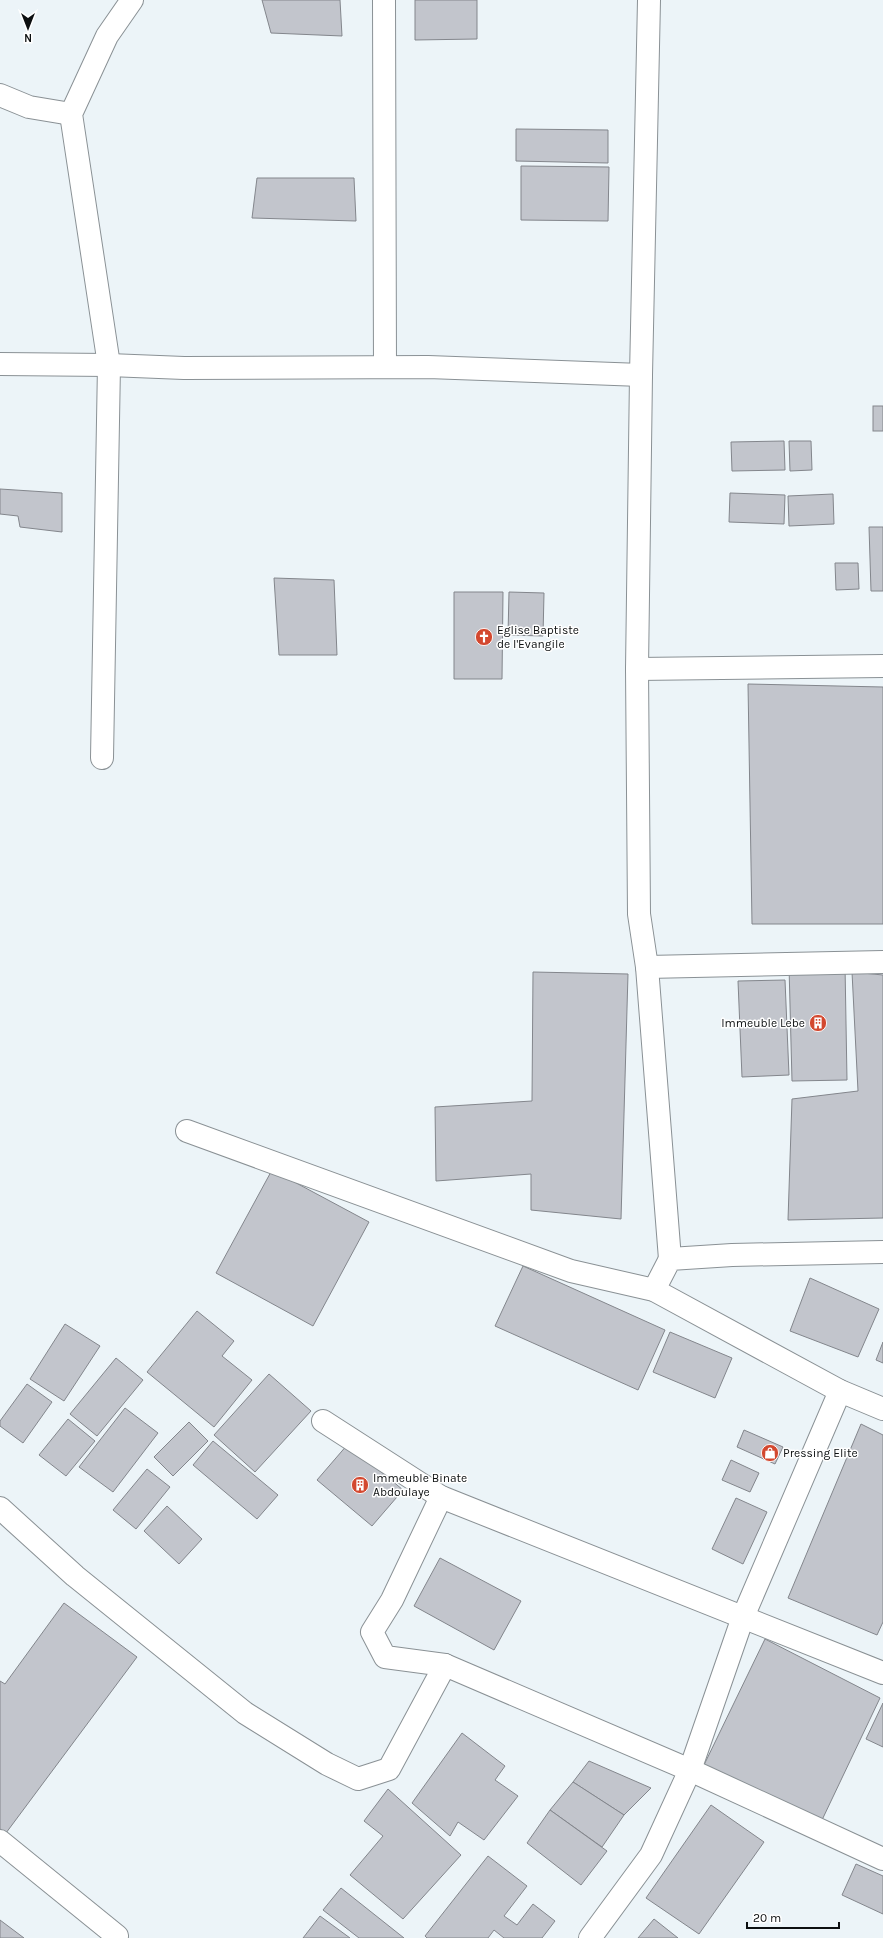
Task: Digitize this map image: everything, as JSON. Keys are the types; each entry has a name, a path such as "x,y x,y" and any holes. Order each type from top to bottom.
{"street":[{"path":"102,758 109,365 72,114 107,36 132,0"},
{"path":"384,0 385,367"},
{"path":"649,0 641,375 637,669 639,914 647,967 670,1259 654,1290"},
{"path":"0,95 29,107 72,114"},
{"path":"0,364 109,365 184,368 428,367 641,375"},
{"path":"637,669 883,666"},
{"path":"647,967 883,962"},
{"path":"187,1131 571,1271 654,1290 840,1391 883,1409"},
{"path":"670,1259 732,1255 883,1252"},
{"path":"590,1938 651,1855 690,1770 743,1616 840,1391"},
{"path":"323,1421 441,1497 883,1673"},
{"path":"441,1497 392,1600 372,1632 385,1657 444,1665 690,1770 883,1859"},
{"path":"0,1508 74,1576 245,1713 328,1764 358,1779 389,1769 444,1665"},
{"path":"0,1841 117,1937"}],"building":[{"path":"262,0 340,0 342,36 271,33"},
{"path":"415,0 477,0 477,39 415,40"},
{"path":"516,129 608,130 608,163 516,161"},
{"path":"521,166 609,167 608,221 521,220"},
{"path":"257,178 354,178 356,221 252,218"},
{"path":"873,406 883,406 883,431 873,431"},
{"path":"784,441 785,470 732,471 731,442"},
{"path":"789,441 811,441 812,470 790,471"},
{"path":"0,489 62,493 62,532 20,527 18,516 0,514"},
{"path":"730,493 785,495 784,524 729,522"},
{"path":"833,494 834,524 789,526 788,496"},
{"path":"869,527 883,527 883,591 871,591"},
{"path":"835,563 858,563 859,589 836,590"},
{"path":"274,578 334,580 337,655 279,655"},
{"path":"454,592 503,592 502,679 454,679"},
{"path":"509,592 544,593 543,636 508,635"},
{"path":"748,684 883,687 883,924 752,924"},
{"name":"Immeuble Lebe","path":"845,965 847,1080 792,1081 789,966"},
{"path":"533,972 628,974 621,1219 531,1210 531,1174 436,1181 435,1107 532,1101"},
{"path":"852,972 883,975 883,1218 788,1220 792,1099 858,1091"},
{"path":"785,980 789,1075 742,1077 738,981"},
{"path":"272,1170 369,1222 313,1326 216,1273"},
{"path":"523,1266 665,1330 638,1390 495,1326"},
{"path":"810,1278 879,1309 858,1357 790,1331"},
{"path":"197,1311 234,1341 222,1356 252,1380 214,1427 147,1372"},
{"path":"65,1324 100,1346 64,1401 30,1379"},
{"path":"670,1332 732,1358 715,1398 653,1372"},
{"path":"883,1342 883,1363 876,1360"},
{"path":"116,1358 143,1380 97,1436 70,1414"},
{"path":"269,1374 311,1411 255,1472 214,1435"},
{"path":"27,1384 52,1402 23,1443 0,1426 0,1421"},
{"path":"125,1408 158,1433 113,1492 79,1467"},
{"path":"68,1419 95,1441 66,1476 39,1455"},
{"path":"189,1422 208,1441 173,1476 154,1457"},
{"path":"861,1424 883,1435 883,1622 877,1635 788,1598"},
{"path":"744,1430 783,1447 775,1464 737,1447"},
{"path":"213,1441 278,1495 257,1519 193,1465"},
{"name":"Immeuble Binate Abdoulaye","path":"348,1444 403,1490 372,1526 317,1480"},
{"path":"731,1460 759,1473 750,1492 722,1480"},
{"path":"147,1469 170,1487 136,1529 113,1510"},
{"path":"736,1498 767,1512 743,1564 712,1549"},
{"path":"167,1506 202,1539 179,1564 144,1531"},
{"path":"440,1558 521,1601 494,1650 414,1606"},
{"path":"64,1603 137,1657 6,1833 0,1829 0,1681 5,1684"},
{"path":"765,1639 880,1698 822,1820 703,1767"},
{"path":"883,1703 883,1747 866,1739"},
{"path":"462,1733 505,1766 495,1780 518,1796 484,1840 458,1822 450,1836 412,1803"},
{"path":"589,1761 651,1788 624,1815 573,1782"},
{"path":"573,1782 624,1815 602,1847 550,1810"},
{"path":"388,1789 461,1855 403,1919 350,1875 383,1836 364,1821"},
{"path":"711,1805 764,1842 699,1934 646,1898"},
{"path":"550,1810 607,1851 581,1885 527,1843"},
{"path":"488,1856 527,1886 504,1916 517,1925 533,1904 555,1921 542,1938 504,1938 494,1930 488,1938 427,1938 425,1936"},
{"path":"856,1864 883,1876 883,1914 842,1895"},
{"path":"341,1888 404,1938 359,1938 323,1910"},
{"path":"320,1916 350,1938 303,1938"},
{"path":"654,1919 678,1938 638,1938"},
{"path":"0,1920 24,1938 0,1938"}],"place":[{"name":"Eglise Baptiste de l'Evangile","path":"484,637"},
{"name":"Immeuble Lebe","path":"818,1023"},
{"name":"Pressing Elite","path":"770,1453"},
{"name":"Immeuble Binate Abdoulaye","path":"360,1485"}]}
